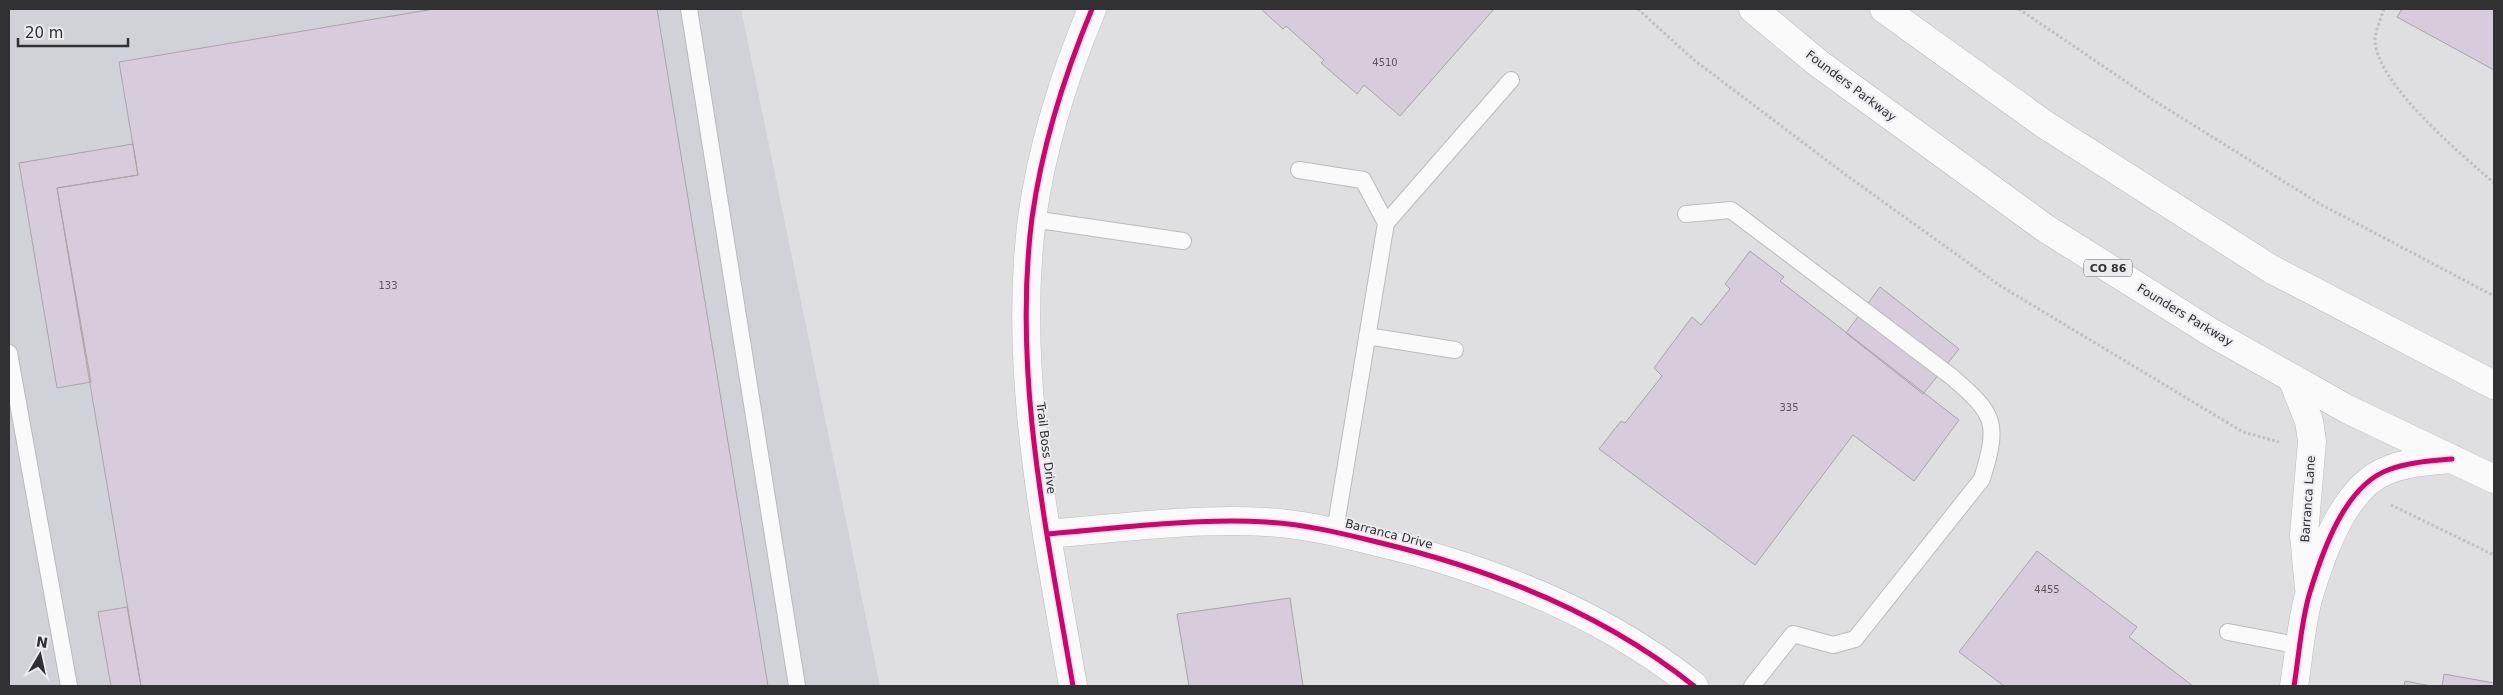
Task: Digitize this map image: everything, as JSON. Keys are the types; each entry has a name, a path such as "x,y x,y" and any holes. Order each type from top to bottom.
{"main road":[{"name":"Trail Boss Drive","path":"1073,686 1047,534 1029,396 1026,322 1028,264 1032,218 1037,189 1064,80 1092,9"},
{"name":"Founders Parkway","path":"1753,9 1818,63 2045,228 2212,333 2347,409 2494,479"},
{"path":"1884,9 2044,124 2272,269 2494,385"},
{"name":"Barranca Lane","path":"2292,378 2309,421 2312,441 2304,535 2310,593"},
{"name":"Barranca Lane","path":"2294,686 2310,593 2340,516 2360,487 2386,470 2404,465 2452,459"},
{"name":"Barranca Drive","path":"1047,534 1195,521 1267,522 1335,532 1427,553 1511,582 1569,608 1622,637 1669,666 1694,686"}],"lane":[{"path":"689,9 796,686"},
{"path":"1335,532 1386,223 1511,80"},
{"path":"1299,170 1364,180 1386,223"},
{"path":"1686,214 1731,210 1978,398 1993,425 1992,448 1982,479 1855,638 1833,645 1794,634 1752,686"},
{"path":"1032,218 1183,241"},
{"path":"1368,336 1454,350"},
{"path":"9,353 69,686"},
{"path":"2228,632 2301,646"}],"path":[{"path":"1638,9 1702,65 1846,175 1999,285 2243,432 2275,440 2283,445"},
{"path":"2019,9 2153,100 2320,204 2494,296"},
{"path":"2384,9 2375,42 2383,64 2406,100 2438,134 2494,183"},
{"path":"2382,500 2494,555"}],"shaded area":[{"path":"9,9 741,9 880,686 9,686"}],"building":[{"path":"434,9 657,9 768,686 141,686 57,188 138,175 119,62"},
{"path":"1261,9 1494,9 1400,116 1364,85 1357,94 1321,63 1324,60 1286,26 1283,29"},
{"path":"2402,9 2494,9 2494,70 2397,17"},
{"path":"133,144 138,175 57,188 91,382 57,388 19,163"},
{"path":"1750,251 1784,277 1780,281 1959,420 1914,481 1853,435 1755,565 1599,449 1621,421 1625,423 1662,376 1654,368 1692,317 1701,325 1730,289 1725,284"},
{"path":"1880,287 1959,349 1923,394 1846,333"},
{"path":"2037,551 2137,627 2129,637 2193,686 2004,686 1959,652"},
{"path":"1290,598 1303,686 1189,686 1177,614"},
{"path":"127,607 141,686 111,686 98,612"},
{"path":"2444,674 2494,683 2494,686 2442,686"},
{"path":"2405,681 2431,686 2404,686"}],"cycle path":[{"path":"1073,686 1043,512 1035,453 1026,335 1027,277 1036,191 1048,138 1063,86 1092,9"},
{"path":"2294,686 2302,627 2310,592 2329,539 2348,505 2373,478 2388,470 2428,461 2452,459"},
{"path":"1047,534 1156,524 1239,521 1294,525 1350,535 1462,565 1544,596 1622,636 1694,686"}]}
